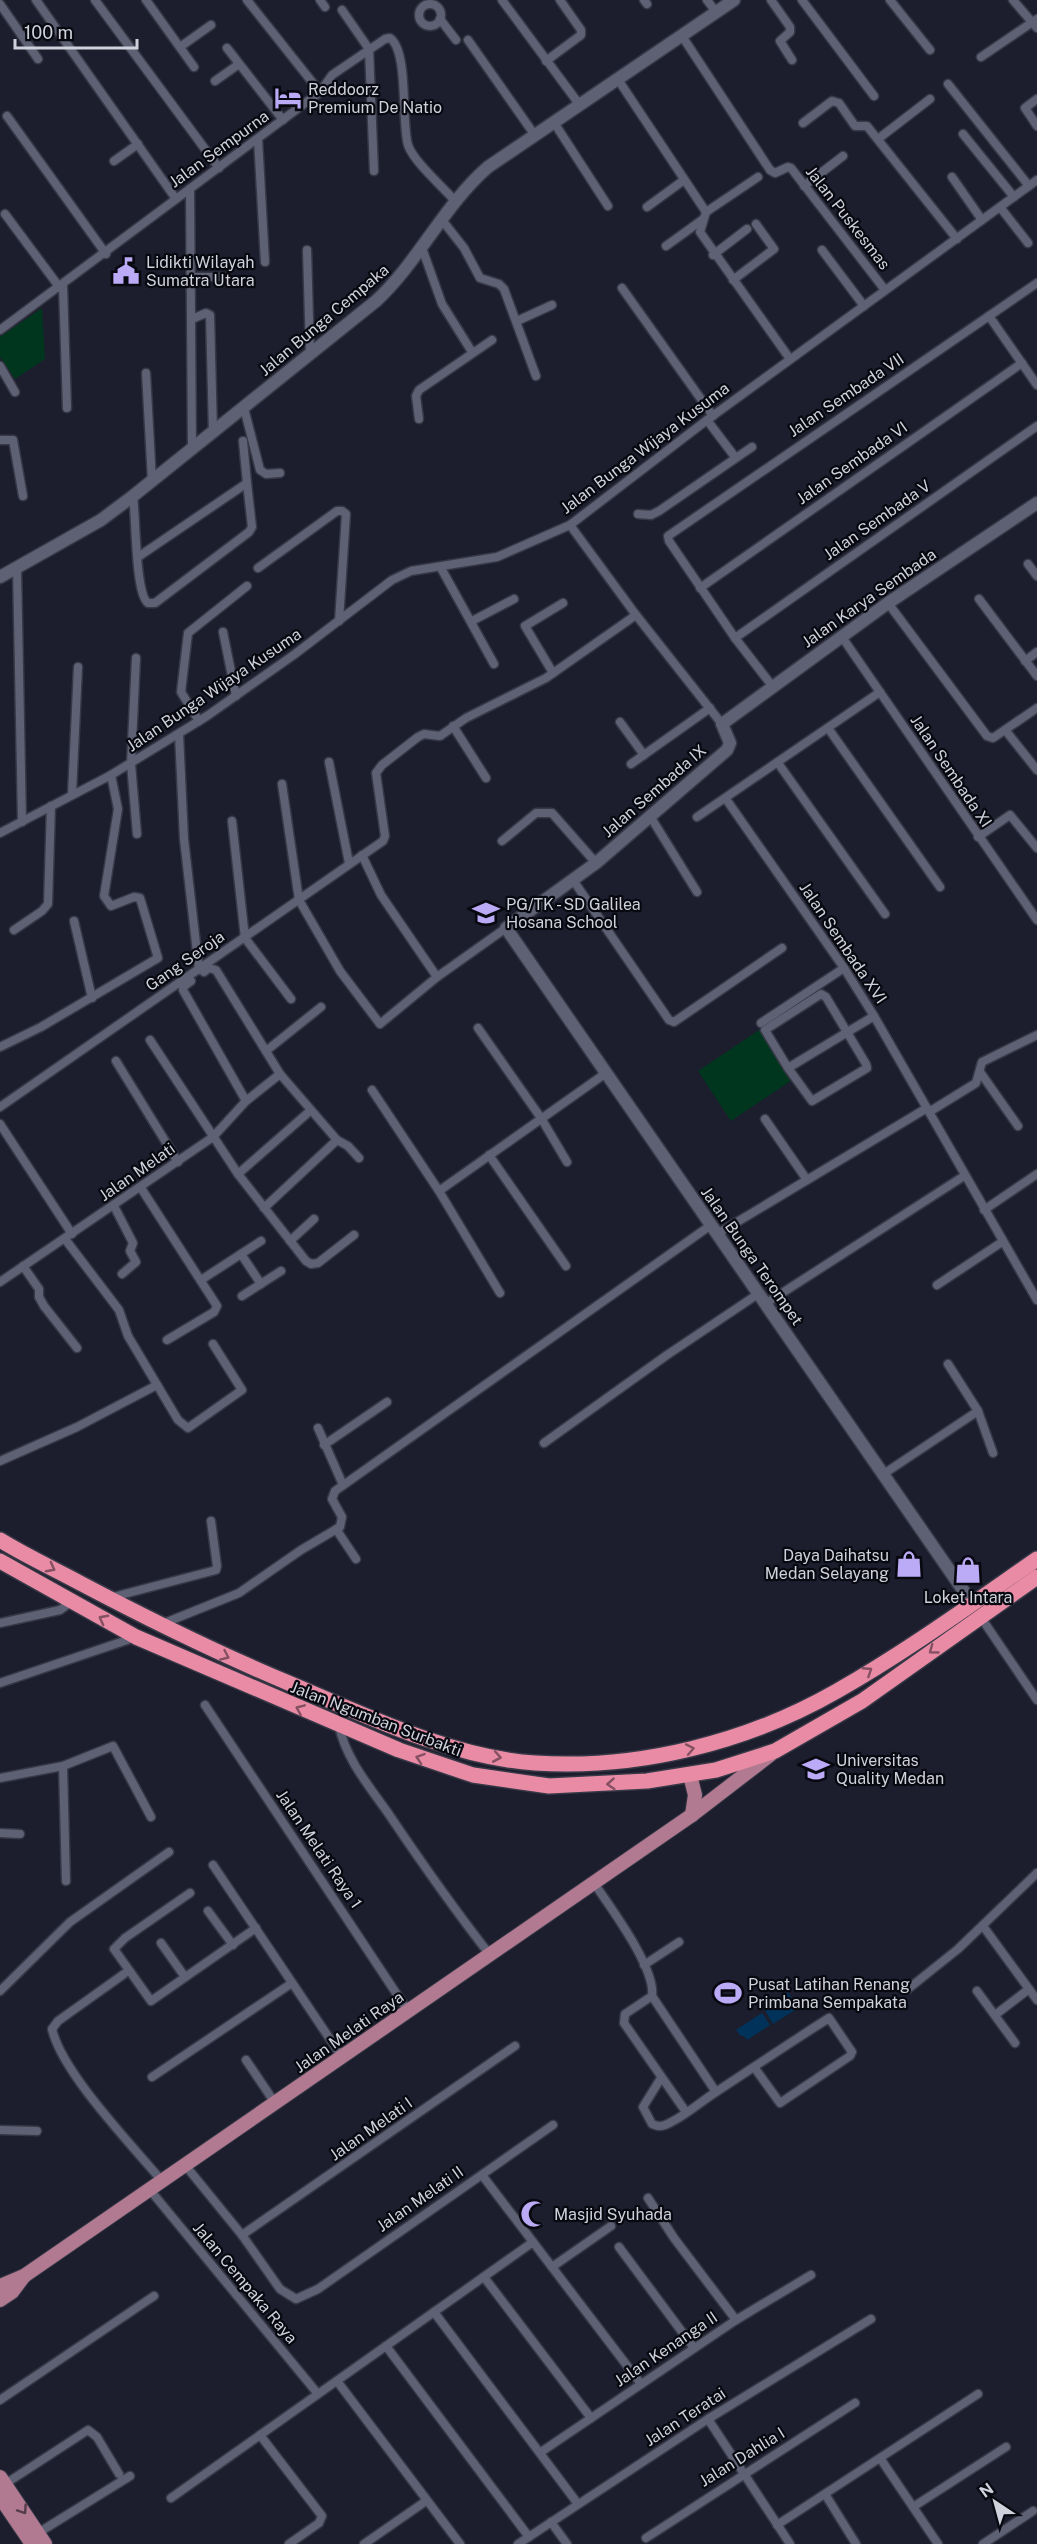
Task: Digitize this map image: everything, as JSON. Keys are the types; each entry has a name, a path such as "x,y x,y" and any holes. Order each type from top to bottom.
{"highway":[{"name":"Jalan Ngumban Surbakti","path":"0,1540 159,1626 361,1714 479,1754 534,1763 594,1762 648,1757 704,1746 769,1724 836,1692 1037,1577"},
{"name":"Jalan Ngumban Surbakti","path":"0,1561 136,1637 399,1750 473,1775 524,1784 572,1787 647,1781 716,1770 775,1751 862,1701 1037,1558"},
{"path":"346,1729 361,1714"}],"main road":[{"name":"Jalan Melati Raya","path":"0,2286 24,2276 150,2190 692,1815 775,1751"},
{"path":"690,1774 695,1795 692,1815"},
{"name":"Jalan Melati Raya","path":"0,2300 12,2292 24,2276"},
{"path":"2,2486 38,2540"}],"street":[{"path":"36,0 176,199"},
{"path":"95,0 219,168"},
{"path":"146,0 194,67"},
{"path":"247,0 320,92"},
{"path":"502,0 579,105"},
{"path":"707,0 716,12"},
{"name":"Jalan Bunga Cempaka","path":"0,577 101,520 244,408 388,290 483,171 534,134 734,0"},
{"path":"771,0 790,27 790,32 780,41 792,60"},
{"path":"802,0 874,96"},
{"path":"890,0 930,50"},
{"path":"981,57 1035,23 1013,0"},
{"path":"546,61 581,35 581,30 562,1"},
{"path":"440,19 433,25 424,24 419,15 421,3 434,5 440,10 440,19 456,40"},
{"path":"0,4 38,59"},
{"path":"342,10 369,49 374,171"},
{"path":"180,47 211,25"},
{"name":"Jalan Puskesmas","path":"682,36 770,170 775,173 790,167 885,290"},
{"name":"Jalan Sempurna","path":"0,330 106,254 320,92 332,75 385,39 390,38 395,42 402,76 408,146 456,202"},
{"path":"468,40 534,134"},
{"path":"227,48 283,120"},
{"path":"215,81 239,64"},
{"path":"617,78 684,180 704,215 700,232 713,255 790,359"},
{"path":"948,84 1029,186"},
{"path":"878,140 930,99"},
{"path":"1037,99 1025,108 1037,126"},
{"path":"803,123 836,101 855,126 867,126 957,239"},
{"path":"7,116 106,254"},
{"path":"554,121 608,206"},
{"path":"963,134 1014,197"},
{"path":"258,139 266,262"},
{"path":"114,161 138,144"},
{"path":"804,186 843,156"},
{"path":"666,246 704,215 758,177"},
{"path":"951,177 982,220"},
{"path":"647,207 684,180"},
{"name":"Jalan Bunga Wijaya Kusuma","path":"0,833 131,764 179,734 236,696 392,580 411,571 441,568 496,557 570,525 710,418 1037,180"},
{"path":"190,189 192,449"},
{"path":"1000,207 1028,243"},
{"path":"5,214 61,287 67,408"},
{"path":"442,220 464,248 480,278 502,286 536,376"},
{"path":"733,280 774,249 756,224"},
{"path":"713,255 747,229"},
{"path":"422,248 442,304 472,352"},
{"path":"307,250 310,353"},
{"path":"822,250 864,306"},
{"path":"191,277 223,277"},
{"name":"Jalan Sembada VII","path":"700,588 669,541 668,536 672,531 1037,283"},
{"path":"622,288 735,458"},
{"path":"517,321 552,305"},
{"path":"192,319 206,313 210,315 213,432"},
{"path":"989,316 1037,385"},
{"path":"419,419 416,396 419,390 492,339"},
{"name":"Jalan Sembada VI","path":"700,588 1022,363"},
{"path":"0,366 15,392"},
{"path":"146,374 152,481"},
{"path":"244,408 260,470 266,474 280,473"},
{"name":"Jalan Sembada V","path":"735,638 1037,426"},
{"path":"0,440 13,440 23,496"},
{"path":"133,496 142,597 152,604 252,530 243,441"},
{"path":"638,514 660,511 752,447"},
{"path":"138,557 247,483"},
{"name":"Jalan Karya Sembada","path":"722,724 888,603 1037,503"},
{"path":"258,568 337,511 342,511 346,514 339,621"},
{"name":"Jalan Sembada IX","path":"299,900 340,971 380,1024 437,977 596,862 727,750 730,743 722,724 636,615 570,525"},
{"path":"1028,564 1037,576"},
{"path":"441,568 494,664"},
{"path":"17,569 22,822"},
{"path":"199,721 181,692 188,633 247,586"},
{"path":"700,588 773,687"},
{"path":"472,621 514,599"},
{"path":"979,599 1037,676"},
{"path":"553,673 525,626 563,603"},
{"path":"888,603 983,732 993,738 1037,708"},
{"path":"486,778 453,726 553,673 636,615"},
{"path":"223,632 236,696"},
{"name":"Jalan Sembada XI","path":"842,637 1037,920"},
{"path":"1025,661 1037,652"},
{"path":"136,658 131,764 137,834"},
{"path":"72,794 78,667"},
{"path":"697,817 880,692"},
{"path":"631,764 710,708"},
{"path":"620,723 644,755"},
{"name":"Gang Seroja","path":"0,1107 299,900 385,836 376,773 378,769 421,735 437,736 453,726"},
{"path":"828,728 940,886"},
{"path":"1006,730 1037,770"},
{"path":"179,734 184,839 199,970"},
{"path":"329,762 349,863"},
{"path":"778,763 885,914"},
{"path":"0,1047 92,998 158,958 141,899 136,896 111,906 104,896 118,809 111,775"},
{"path":"282,784 299,900"},
{"name":"Jalan Sembada XVI","path":"726,799 844,968 874,1016 1037,1300"},
{"path":"14,930 42,911 48,904 51,806"},
{"path":"502,841 536,813 552,813 596,862"},
{"path":"978,837 1010,815 1037,848"},
{"path":"650,816 697,892"},
{"path":"232,821 244,938 291,999"},
{"path":"362,855 381,895 437,977"},
{"path":"573,880 669,1020 674,1022 782,948"},
{"path":"74,921 92,998"},
{"name":"Jalan Bunga Terompet","path":"506,928 976,1610"},
{"path":"246,1101 183,987 209,968 216,970 280,1074 337,1140 348,1146 359,1158"},
{"path":"761,1023 844,968"},
{"path":"824,993 846,1033 867,1068 815,1101 810,1100 765,1030 824,993"},
{"path":"266,1051 321,1007"},
{"path":"788,1068 874,1016"},
{"path":"478,1028 541,1118 567,1162"},
{"path":"159,1626 239,1593 336,1529 343,1520 333,1503 333,1495 343,1485 714,1230 807,1180 976,1083 982,1062 1037,1035"},
{"path":"150,1040 194,1102 213,1137 238,1174 290,1241 311,1264 318,1263 354,1235"},
{"path":"116,1061 178,1162"},
{"path":"980,1072 1018,1126"},
{"name":"Jalan Melati","path":"0,1282 213,1137 246,1101 280,1074"},
{"path":"439,1191 606,1074"},
{"path":"372,1090 439,1191 500,1293"},
{"path":"238,1174 310,1111"},
{"path":"765,1119 807,1180"},
{"path":"0,1124 68,1237 119,1310 128,1336 178,1420 188,1428 237,1396 242,1388 213,1344"},
{"path":"264,1208 337,1140"},
{"path":"489,1155 566,1266"},
{"path":"984,1210 1037,1174"},
{"path":"544,1443 668,1354 964,1176"},
{"path":"141,1188 217,1304 216,1310 167,1340"},
{"path":"114,1206 133,1243 130,1251 136,1262 122,1274"},
{"path":"290,1241 314,1219"},
{"path":"201,1280 261,1241"},
{"path":"937,1285 1002,1242"},
{"path":"241,1254 261,1284"},
{"path":"23,1266 39,1289 39,1298 44,1306 77,1348"},
{"path":"242,1296 281,1271"},
{"path":"1028,1283 1037,1277"},
{"path":"948,1364 978,1412 993,1453"},
{"path":"0,1461 77,1427 157,1385"},
{"path":"324,1445 387,1402"},
{"path":"882,1474 978,1412"},
{"path":"318,1428 343,1485"},
{"path":"108,1598 216,1570 211,1521"},
{"path":"336,1529 356,1559"},
{"path":"0,1623 60,1610 71,1602"},
{"path":"976,1610 1037,1700"},
{"path":"0,1683 136,1637"},
{"name":"Jalan Melati Raya 1","path":"205,1704 408,2011"},
{"path":"346,1729 344,1745 365,1780 448,1901 490,1955"},
{"path":"0,1778 63,1766 113,1746 151,1817"},
{"path":"63,1766 66,1881"},
{"path":"0,1833 21,1834"},
{"path":"0,1991 70,1922 169,1852"},
{"path":"213,1864 342,2057"},
{"path":"908,1989 982,1926 1037,1872"},
{"path":"594,1883 644,1965 653,1990 652,1996 716,2092"},
{"path":"190,1893 125,1938 114,1949 151,2001 256,1928"},
{"path":"208,1911 233,1945"},
{"path":"982,1926 1037,2000"},
{"path":"644,1965 679,1942"},
{"path":"161,1943 185,1977"},
{"path":"124,1974 58,2021 52,2029 65,2058 100,2107 162,2181"},
{"path":"152,2077 292,1983"},
{"path":"995,2015 1029,1989"},
{"path":"977,1991 1014,2043"},
{"path":"652,1996 625,2014 624,2023 686,2112"},
{"path":"661,2078 643,2107 652,2124 659,2127 686,2112 754,2067 829,2018 852,2052 850,2056 780,2103 754,2067"},
{"name":"Jalan Melati I","path":"242,2235 515,2046"},
{"path":"246,2060 274,2103"},
{"name":"Jalan Melati II","path":"242,2235 280,2289 296,2299 318,2289 553,2126"},
{"path":"0,2130 37,2131"},
{"path":"185,2165 242,2235"},
{"path":"482,2175 641,2384"},
{"name":"Jalan Cempaka Raya","path":"150,2190 318,2394"},
{"path":"648,2198 674,2238 736,2320"},
{"path":"552,2267 611,2226"},
{"path":"171,2498 533,2242"},
{"path":"619,2247 694,2348"},
{"name":"Jalan Kenanga II","path":"541,2452 736,2320 811,2275"},
{"path":"484,2277 591,2418"},
{"path":"0,2400 154,2296"},
{"path":"434,2312 578,2504"},
{"name":"Jalan Teratai","path":"518,2544 708,2419 871,2319"},
{"path":"386,2346 529,2537"},
{"path":"337,2381 460,2544"},
{"path":"777,2525 978,2394"},
{"name":"Jalan Dahlia I","path":"646,2538 743,2473 855,2403"},
{"path":"708,2419 790,2544"},
{"path":"2,2486 88,2430 97,2438 120,2474"},
{"path":"260,2435 322,2516 319,2523 291,2544"},
{"path":"913,2507 1006,2447"},
{"path":"880,2458 938,2544"},
{"path":"38,2540 130,2476"},
{"path":"825,2494 856,2544"},
{"path":"364,2544 426,2501"},
{"path":"983,2544 1033,2511"},
{"path":"551,2522 567,2544"}],"green space":[{"path":"42,308 45,359 15,379 0,357 0,337"},
{"path":"759,1030 792,1080 731,1121 698,1071"}],"water":[{"path":"788,1992 798,2008 773,2024 763,2007"},
{"path":"762,2013 770,2025 747,2040 741,2036 736,2030"}],"place":[{"name":"Reddoorz Premium De Natio","path":"288,98"},
{"name":"Lidikti Wilayah Sumatra Utara","path":"126,271"},
{"name":"PG/TK - SD Galilea Hosana School","path":"486,913"},
{"name":"Daya Daihatsu Medan Selayang","path":"909,1564"},
{"name":"Loket Intara","path":"968,1570"},
{"name":"Universitas Quality Medan","path":"816,1769"},
{"name":"Pusat Latihan Renang Primbana Sempakata","path":"728,1993"},
{"name":"Masjid Syuhada","path":"534,2214"}]}
